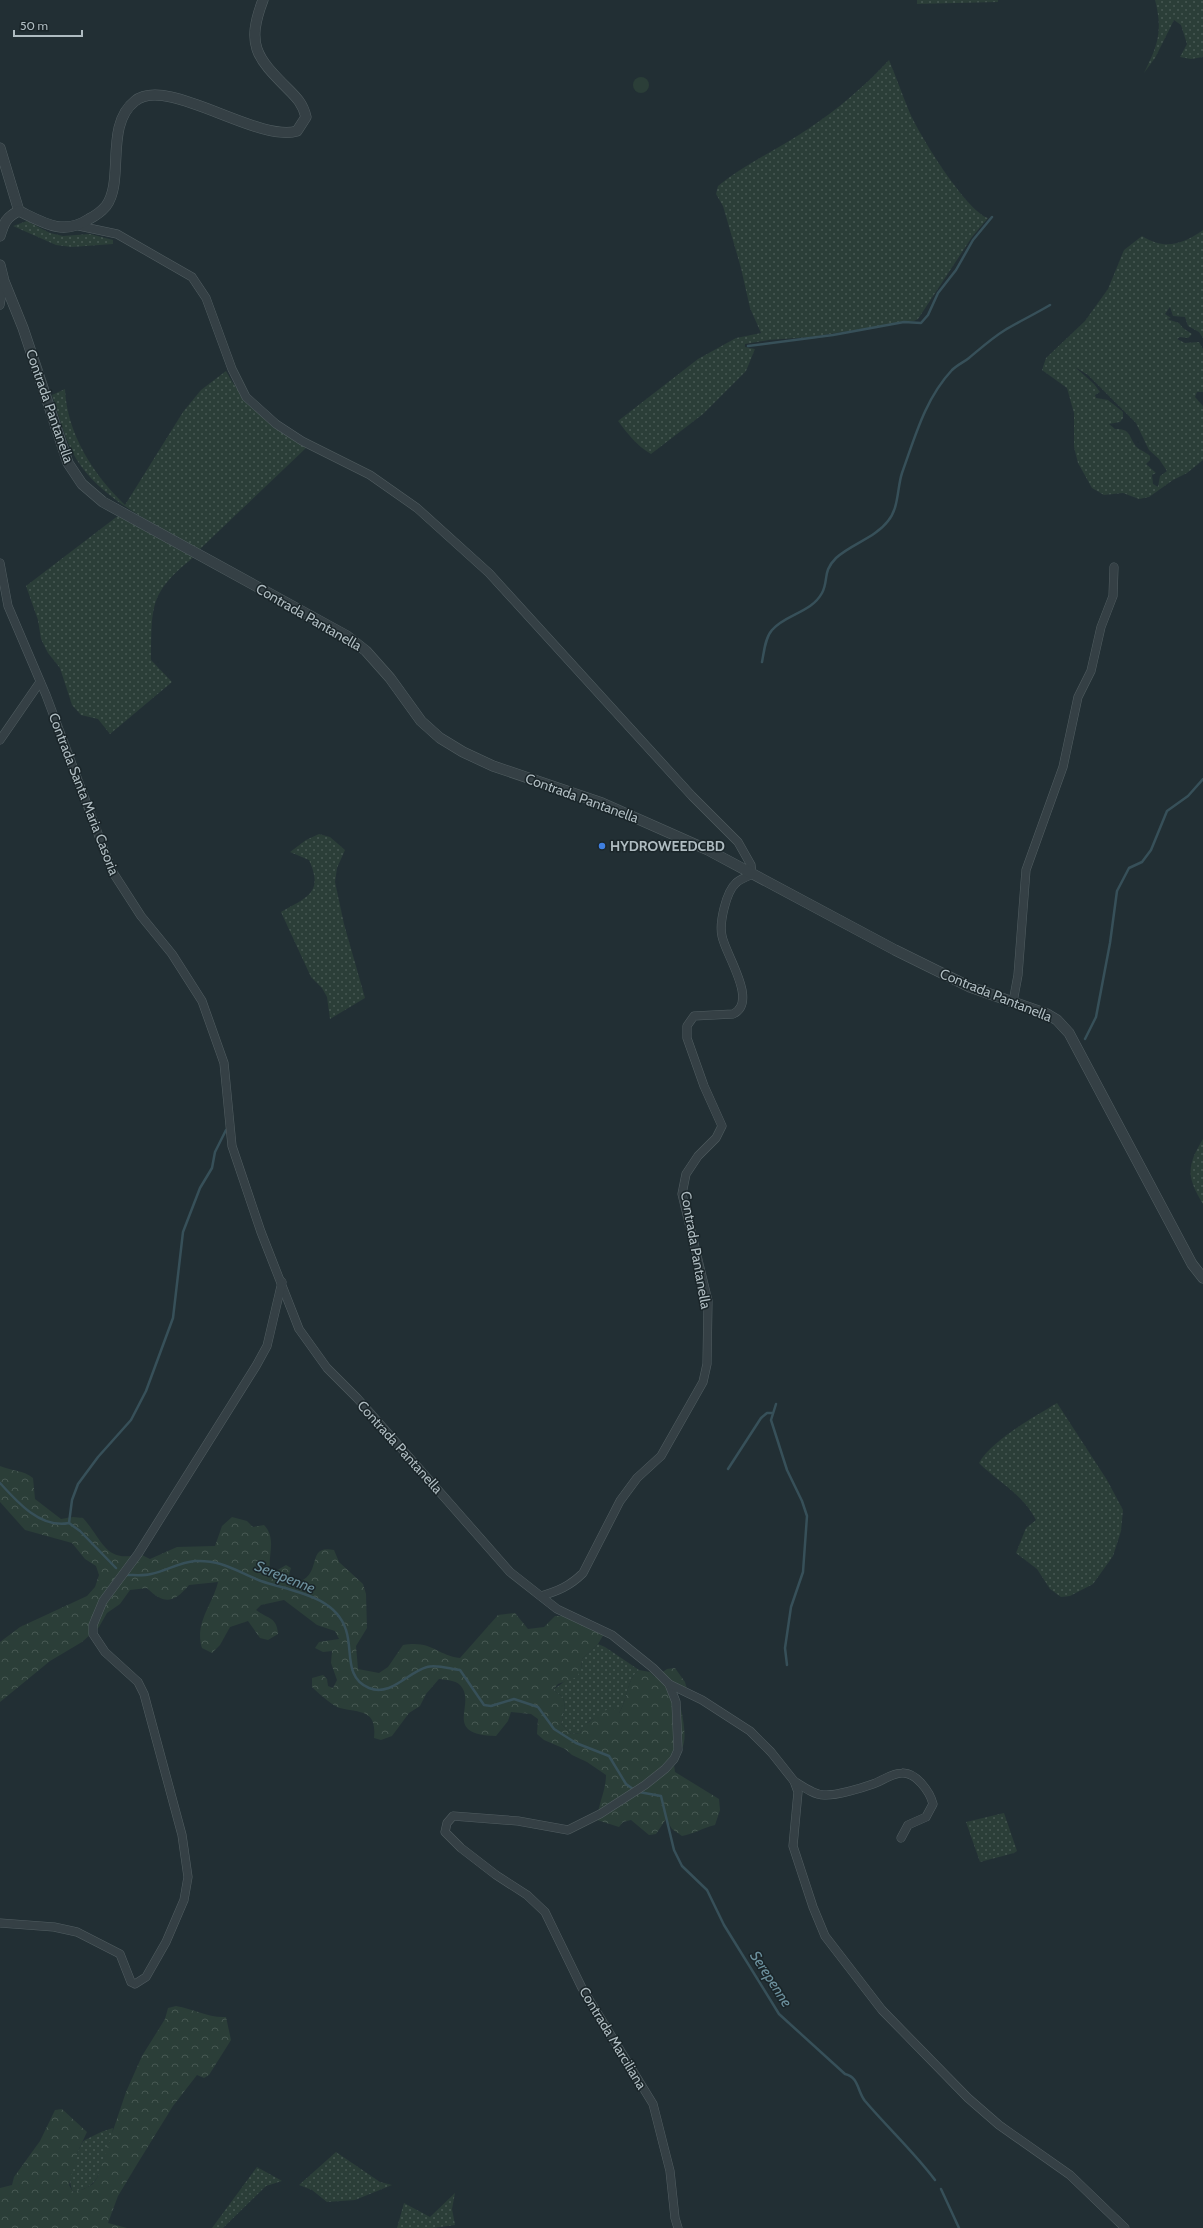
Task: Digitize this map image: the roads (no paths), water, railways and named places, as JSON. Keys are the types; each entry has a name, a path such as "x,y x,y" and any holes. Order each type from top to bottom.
{"street":[{"path":"79,226 99,213 112,195 119,126 126,111 135,100 148,95 163,95 270,130 286,134 297,131 306,117 303,106 271,72 259,56 255,43 254,30 263,0"},
{"path":"0,148 19,212"},
{"path":"0,236 2,226 10,215 19,212 48,225 61,228 79,226 117,234 192,277 206,298 232,369 246,397 276,424 302,441 370,474 417,508 489,573 682,785 738,842 751,865 752,874"},
{"name":"Contrada Pantanella","path":"0,265 4,281 23,328 68,463 82,484 102,502 347,636 366,651 390,678 421,721 440,738 463,752 493,766 602,803 708,850 955,980 1047,1014 1058,1020 1069,1033 1192,1264 1203,1278"},
{"path":"0,305 4,281"},
{"name":"Contrada Santa Maria Casoria","path":"0,563 8,606 40,682 112,872 141,916 172,954 202,1001 224,1063 232,1146 261,1232 282,1282"},
{"path":"1012,1002 1018,975 1026,870 1063,767 1078,697 1091,671 1101,627 1113,596 1114,567"},
{"path":"0,740 40,682"},
{"name":"Contrada Pantanella","path":"541,1596 559,1591 574,1582 583,1573 620,1501 637,1478 661,1456 703,1382 706,1364 708,1301 682,1194 686,1174 698,1156 716,1138 722,1126 704,1086 687,1038 687,1026 694,1016 733,1014 739,1011 742,1006 742,989 722,936 722,918 726,900 735,883 752,874"},
{"path":"0,1923 54,1927 77,1932 120,1954 131,1982 135,1984 146,1977 166,1942 184,1900 188,1877 187,1857 182,1835 144,1694 138,1682 105,1652 93,1634 93,1625 103,1601 138,1554 256,1366 266,1346 282,1282"},
{"name":"Contrada Pantanella","path":"282,1282 300,1329 327,1368 357,1398 510,1572 557,1609 612,1636 653,1668 669,1684 676,1702 678,1750 665,1769 645,1785 613,1806 568,1830 487,1817 453,1816 447,1823 445,1832 461,1848 496,1875"},
{"path":"669,1684 702,1700 750,1731 771,1752 794,1781 798,1792 793,1846 813,1907 825,1936 882,2010 968,2098 999,2125 1070,2175 1125,2228"},
{"path":"794,1781 813,1792 824,1796 871,1785 896,1774 909,1774 918,1780 931,1797 933,1804 926,1817 908,1825 901,1838"},
{"name":"Contrada Marciliana","path":"496,1875 527,1895 545,1912 582,1988 653,2104 670,2171 675,2218 678,2228"}],"waterway":[{"path":"748,346 833,335 904,322 921,323 928,315 938,293 956,270 973,240 992,217"},
{"path":"762,662 766,641 772,630 784,620 812,605 817,600 824,588 827,572 836,558 883,527 892,516 896,504 900,479 916,432 928,406 943,381 954,368 996,336 1050,305"},
{"path":"1085,1039 1096,1017 1110,943 1117,891 1129,868 1142,862 1151,850 1167,811 1188,796 1203,779"},
{"path":"69,1523 72,1500 78,1484 98,1457 131,1420 146,1391 173,1318 183,1232 200,1188 212,1168 215,1152 226,1130"},
{"path":"776,1404 771,1420 787,1470 802,1501 807,1516 803,1572 791,1607 785,1648 787,1665"},
{"path":"728,1469 761,1418 767,1413 772,1413"},
{"name":"Serepenne","path":"0,1483 22,1506 39,1518 59,1524 69,1523 80,1531 116,1568"},
{"name":"Serepenne","path":"127,1575 148,1575 184,1563 195,1561 214,1562 237,1570 261,1581 310,1596 332,1609 340,1618 348,1638 353,1671 356,1678 369,1688 377,1690 392,1687 420,1670 431,1666 460,1670 484,1705 491,1706 514,1699 538,1707 554,1729 576,1743 609,1756 626,1784 633,1789"},
{"name":"Serepenne","path":"639,1792 661,1796 674,1850 682,1866 707,1890 724,1925 779,2014 845,2074 853,2078 865,2101 935,2180"},
{"name":"Serepenne","path":"941,2189 959,2228"}],"place":[{"name":"HYDROWEEDCBD","path":"602,846"}]}
